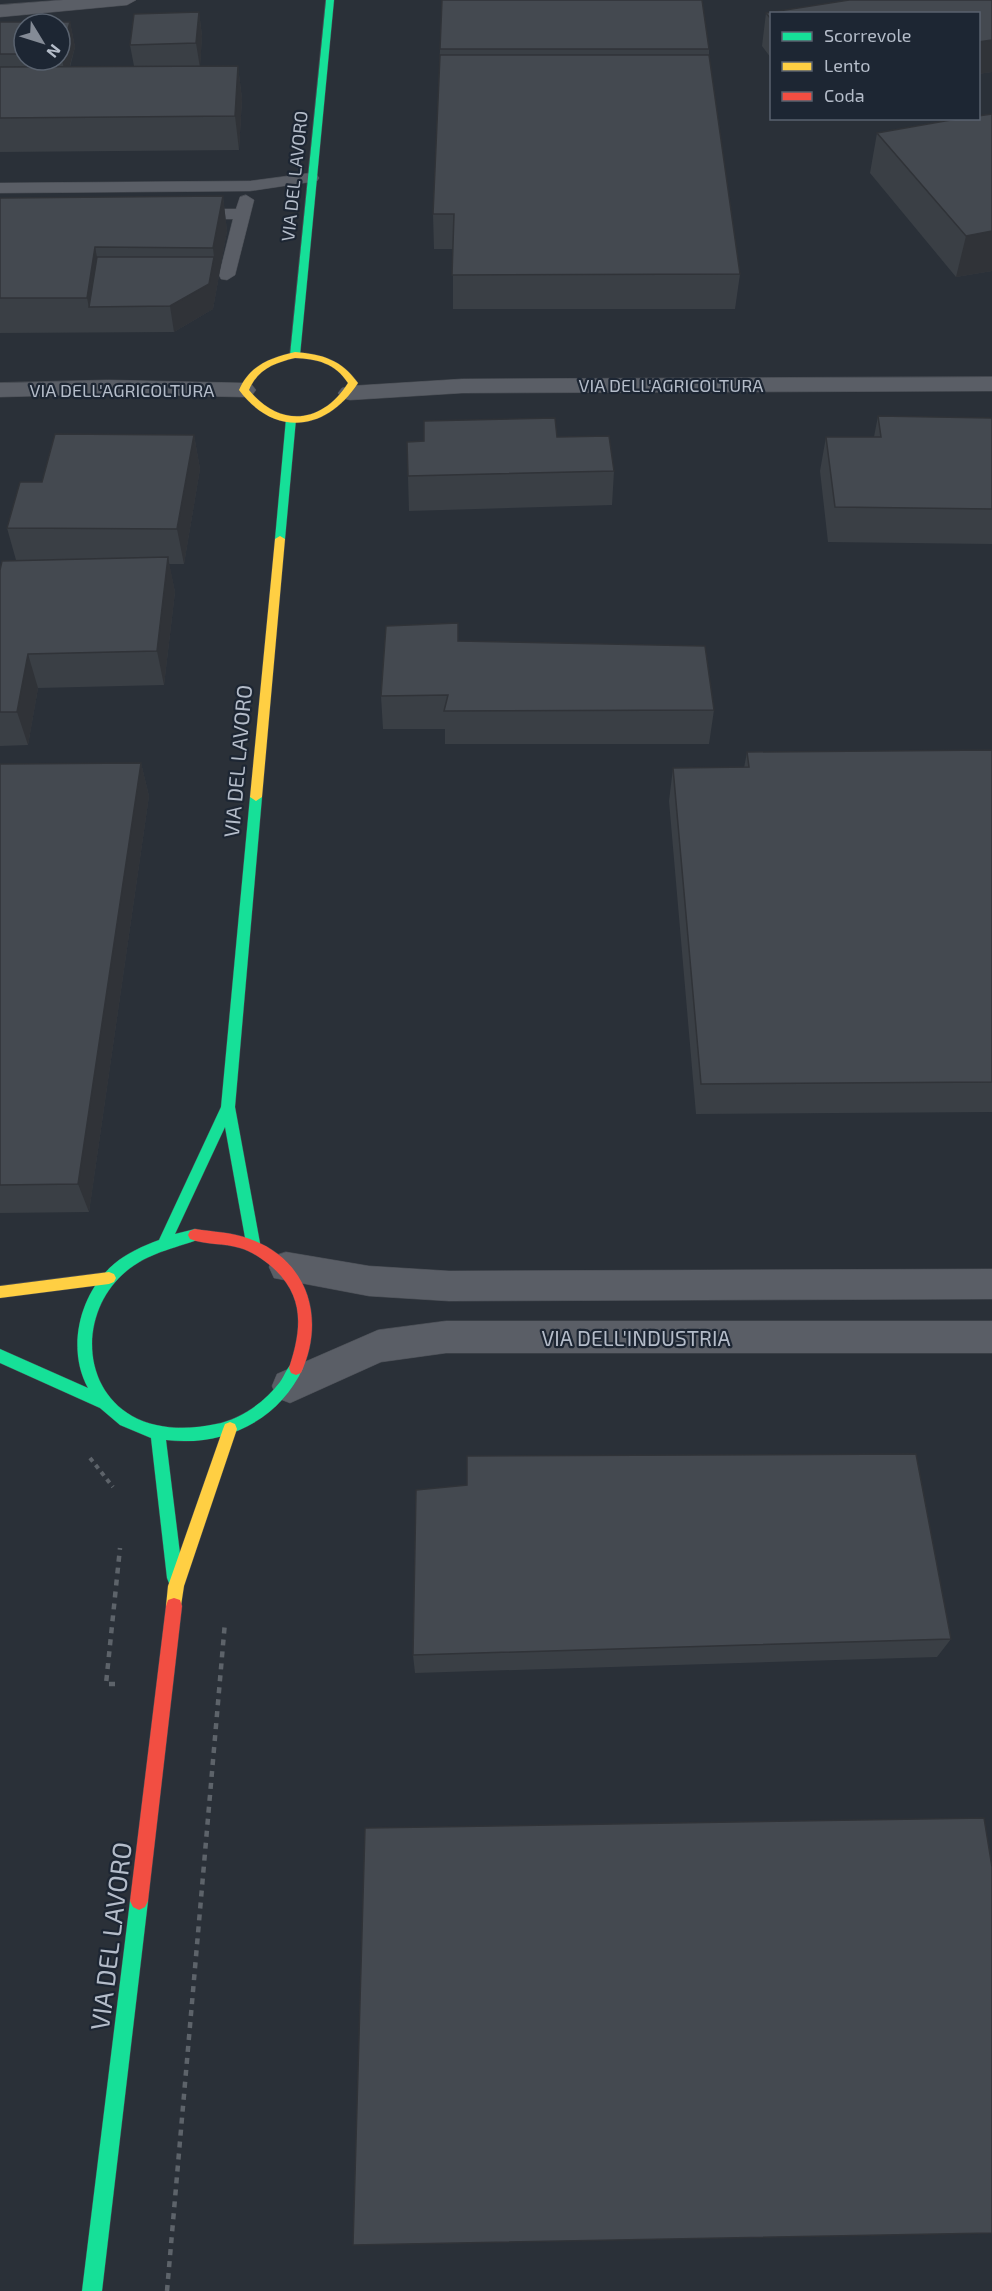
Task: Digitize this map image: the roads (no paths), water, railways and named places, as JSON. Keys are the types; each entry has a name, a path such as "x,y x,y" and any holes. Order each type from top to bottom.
{"main road":[{"name":"VIA DEL LAVORO","path":"295,355 330,0"},
{"path":"295,355 312,356 340,365 348,373 353,383 351,393 335,409 321,415 291,419 264,412 247,399 244,390 246,380 253,371 272,361 295,355"},
{"name":"VIA DEL LAVORO","path":"253,1243 228,1107 291,419"},
{"name":"VIA DEL LAVORO","path":"165,1241 228,1107"},
{"name":"VIA DELL'INDUSTRIA","path":"0,1356 101,1401 125,1423 158,1435 194,1438 230,1430 263,1411 290,1386 305,1355 309,1322 302,1292 286,1267 271,1253 253,1243 225,1236 195,1235 165,1241 135,1256 109,1278 91,1307 82,1340 86,1372 101,1401"},
{"path":"0,1292 109,1278"},
{"name":"VIA DEL LAVORO","path":"92,2291 176,1586 230,1430"},
{"name":"VIA DEL LAVORO","path":"158,1435 176,1586"}],"street":[{"path":"0,11 127,0"},
{"name":"VIA DELL'AGRICOLTURA","path":"351,393 462,386 992,384"},
{"name":"VIA DELL'AGRICOLTURA","path":"0,390 108,387 244,390"},
{"name":"VIA DELL'INDUSTRIA","path":"286,1267 369,1281 449,1286 992,1284"},
{"name":"VIA DELL'INDUSTRIA","path":"290,1386 378,1346 446,1337 992,1337"}],"lane":[{"path":"0,188 250,186 311,178"},
{"path":"227,275 250,186"},
{"path":"173,214 242,214"}]}
